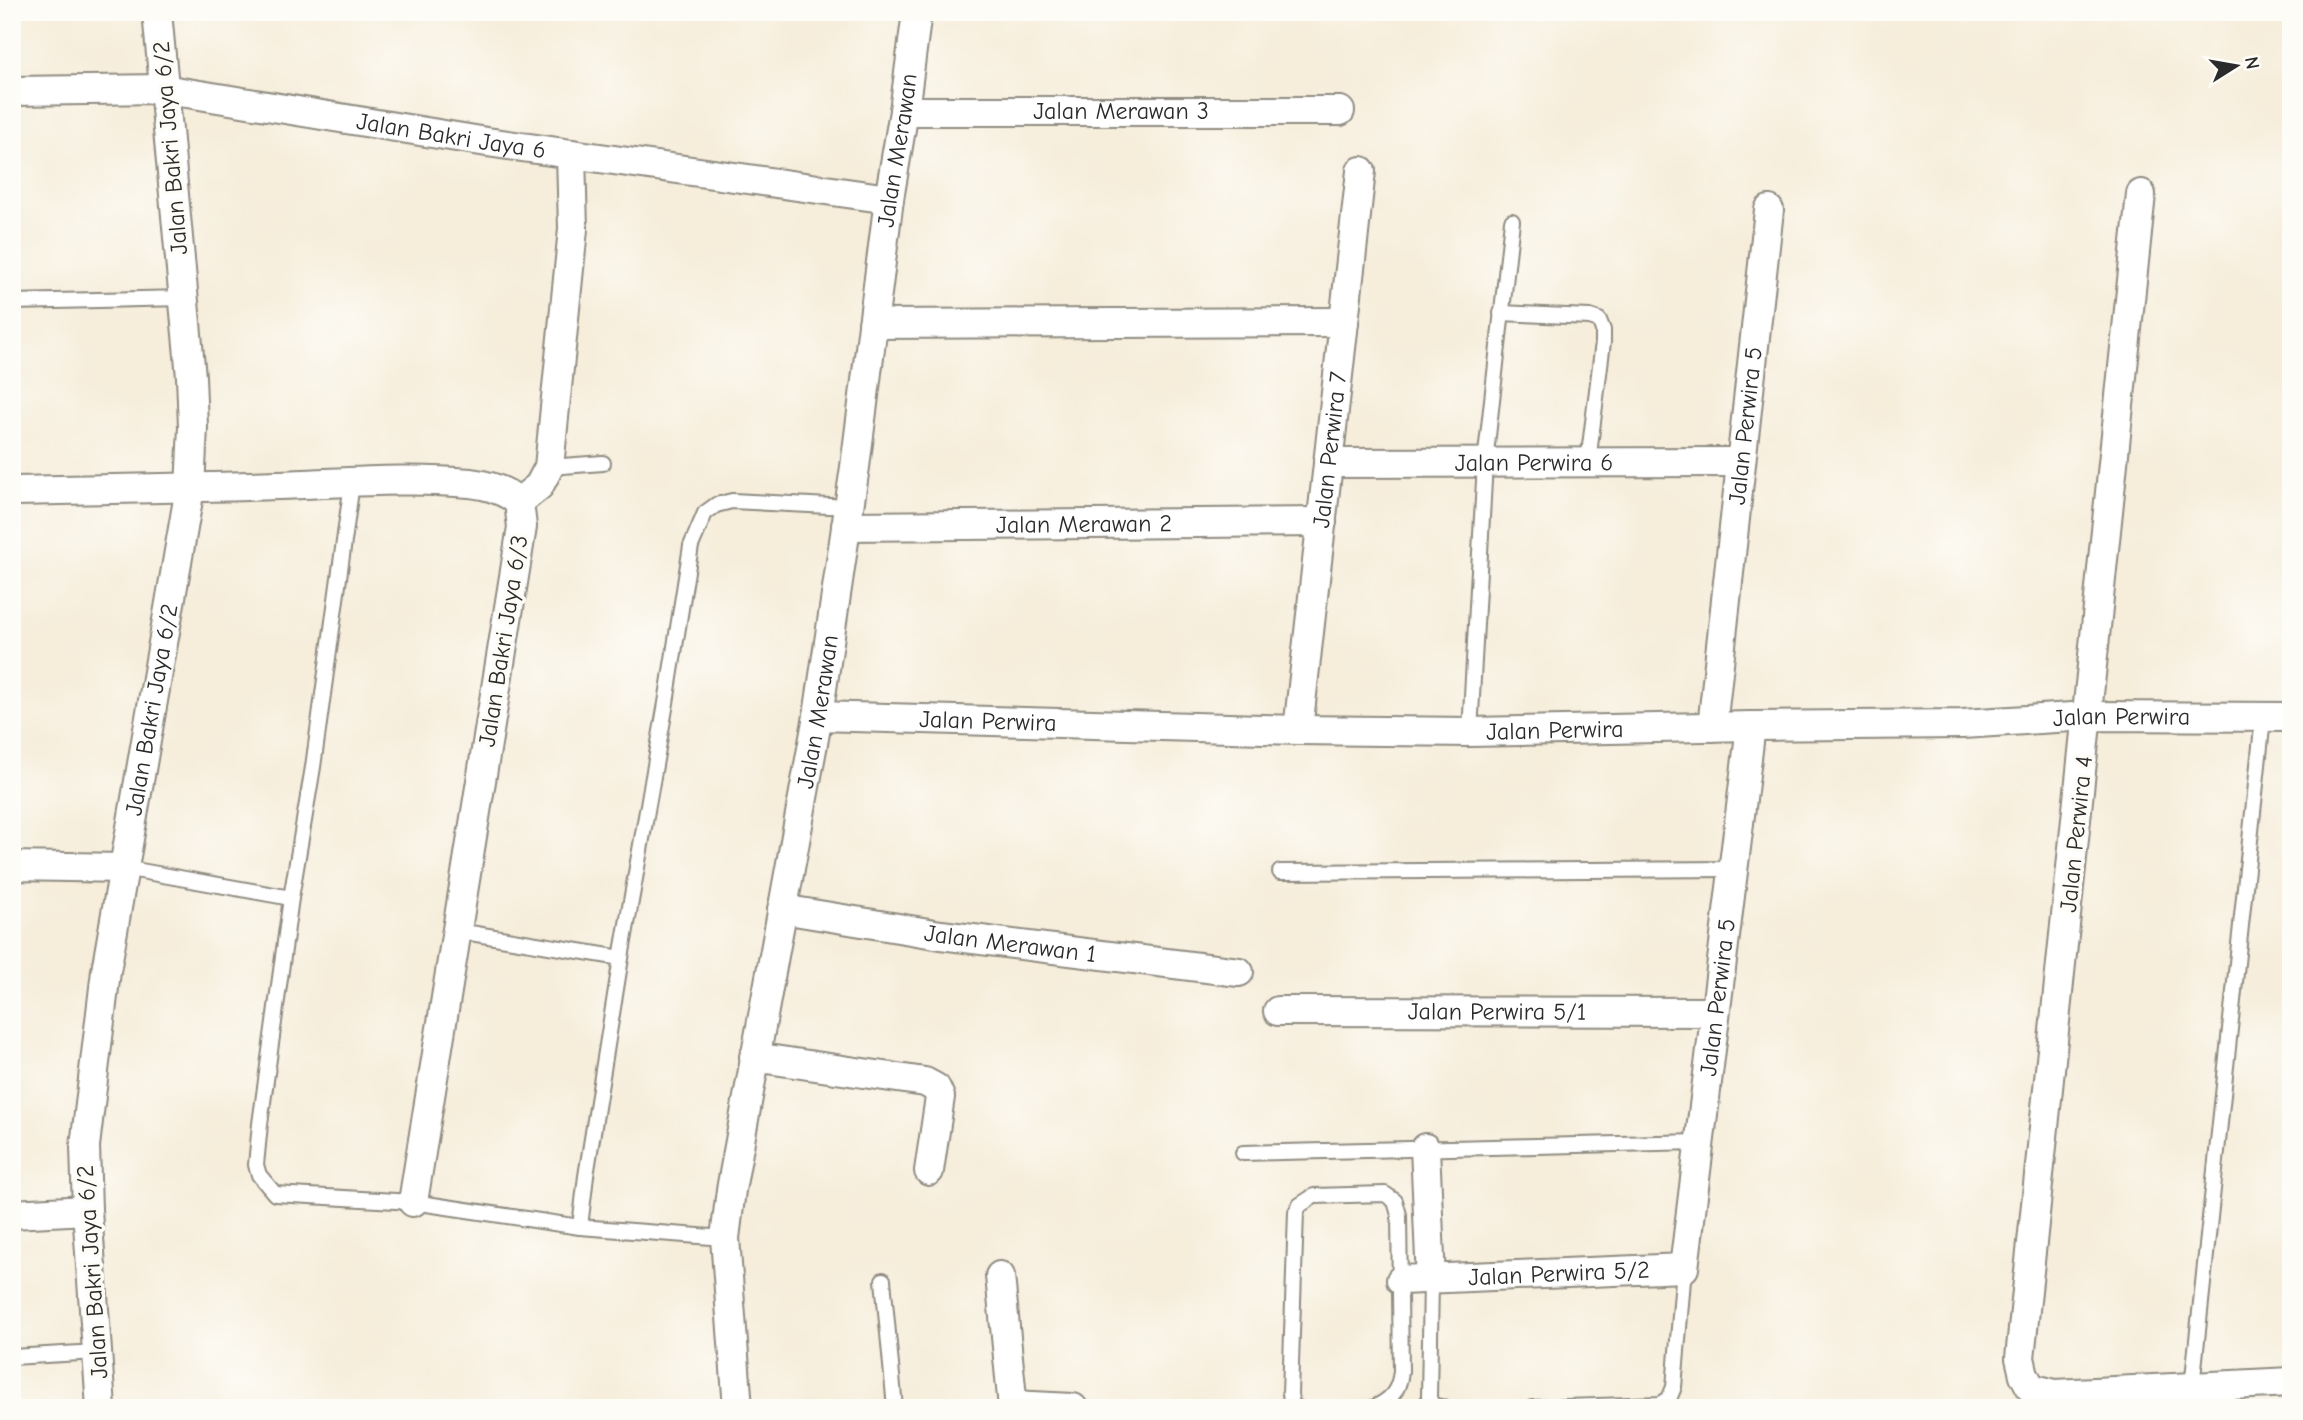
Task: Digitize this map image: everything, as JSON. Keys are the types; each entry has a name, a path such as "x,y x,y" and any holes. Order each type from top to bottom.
{"street":[{"name":"Jalan Bakri Jaya 6/2","path":"101,1408 85,1146 106,971 190,488 193,427 184,298 157,12"},
{"name":"Jalan Merawan","path":"738,1408 725,1238 754,1057 818,716 917,12"},
{"name":"Jalan Bakri Jaya 6","path":"12,91 163,89 571,154 889,199"},
{"name":"Jalan Merawan 3","path":"904,111 1340,111"},
{"path":"519,502 539,486 549,467 573,229 571,154"},
{"name":"Jalan Perwira 7","path":"1298,730 1361,171"},
{"name":"Jalan Perwira 4","path":"2141,194 2020,1358 2031,1388 2055,1394 2192,1387"},
{"name":"Jalan Perwira 5","path":"1712,727 1769,210"},
{"path":"873,324 1344,322"},
{"name":"Jalan Perwira 6","path":"1328,463 1741,462"},
{"name":"Jalan Bakri Jaya 6/3","path":"12,491 411,481 490,486 510,494 519,502 522,527 413,1202"},
{"name":"Jalan Merawan 2","path":"847,516 1322,522"},
{"name":"Jalan Perwira","path":"818,716 1298,730 1470,732 1962,724 2088,716 2277,717"},
{"name":"Jalan Perwira 5","path":"1684,1268 1751,726"},
{"path":"12,866 124,868"},
{"name":"Jalan Merawan 1","path":"782,909 941,935 1239,972"},
{"name":"Jalan Perwira 5/1","path":"1278,1011 1715,1012"},
{"path":"754,1057 925,1082 936,1088 940,1097 929,1171"},
{"path":"1425,1148 1431,1280"},
{"path":"12,1214 87,1210"},
{"name":"Jalan Perwira 5/2","path":"1401,1280 1684,1268"},
{"path":"1000,1276 1013,1407 1073,1408"},
{"path":"2192,1387 2291,1382"}],"lane":[{"path":"1470,732 1485,463 1512,221"},
{"path":"12,302 184,298"},
{"path":"1501,313 1590,317 1599,320 1603,330 1603,342 1588,462"},
{"path":"549,467 603,463"},
{"path":"352,483 260,1124 256,1165 259,1175 275,1194 413,1202 580,1227 725,1238"},
{"path":"580,1227 621,958 691,546 705,513 716,505 732,501 847,516"},
{"path":"2192,1387 2277,717"},
{"path":"124,868 291,898"},
{"path":"1280,872 1732,869"},
{"path":"458,931 621,958"},
{"path":"1243,1153 1699,1142"},
{"path":"1297,1408 1292,1405 1290,1394 1296,1212 1300,1205 1314,1196 1385,1194 1391,1197 1399,1215 1399,1384 1394,1395 1373,1408"},
{"path":"1533,1408 1661,1404 1669,1399 1674,1387 1684,1268"},
{"path":"883,1280 895,1408"},
{"path":"1431,1280 1429,1398 1432,1405 1445,1408"},
{"path":"12,1357 97,1352"}]}
